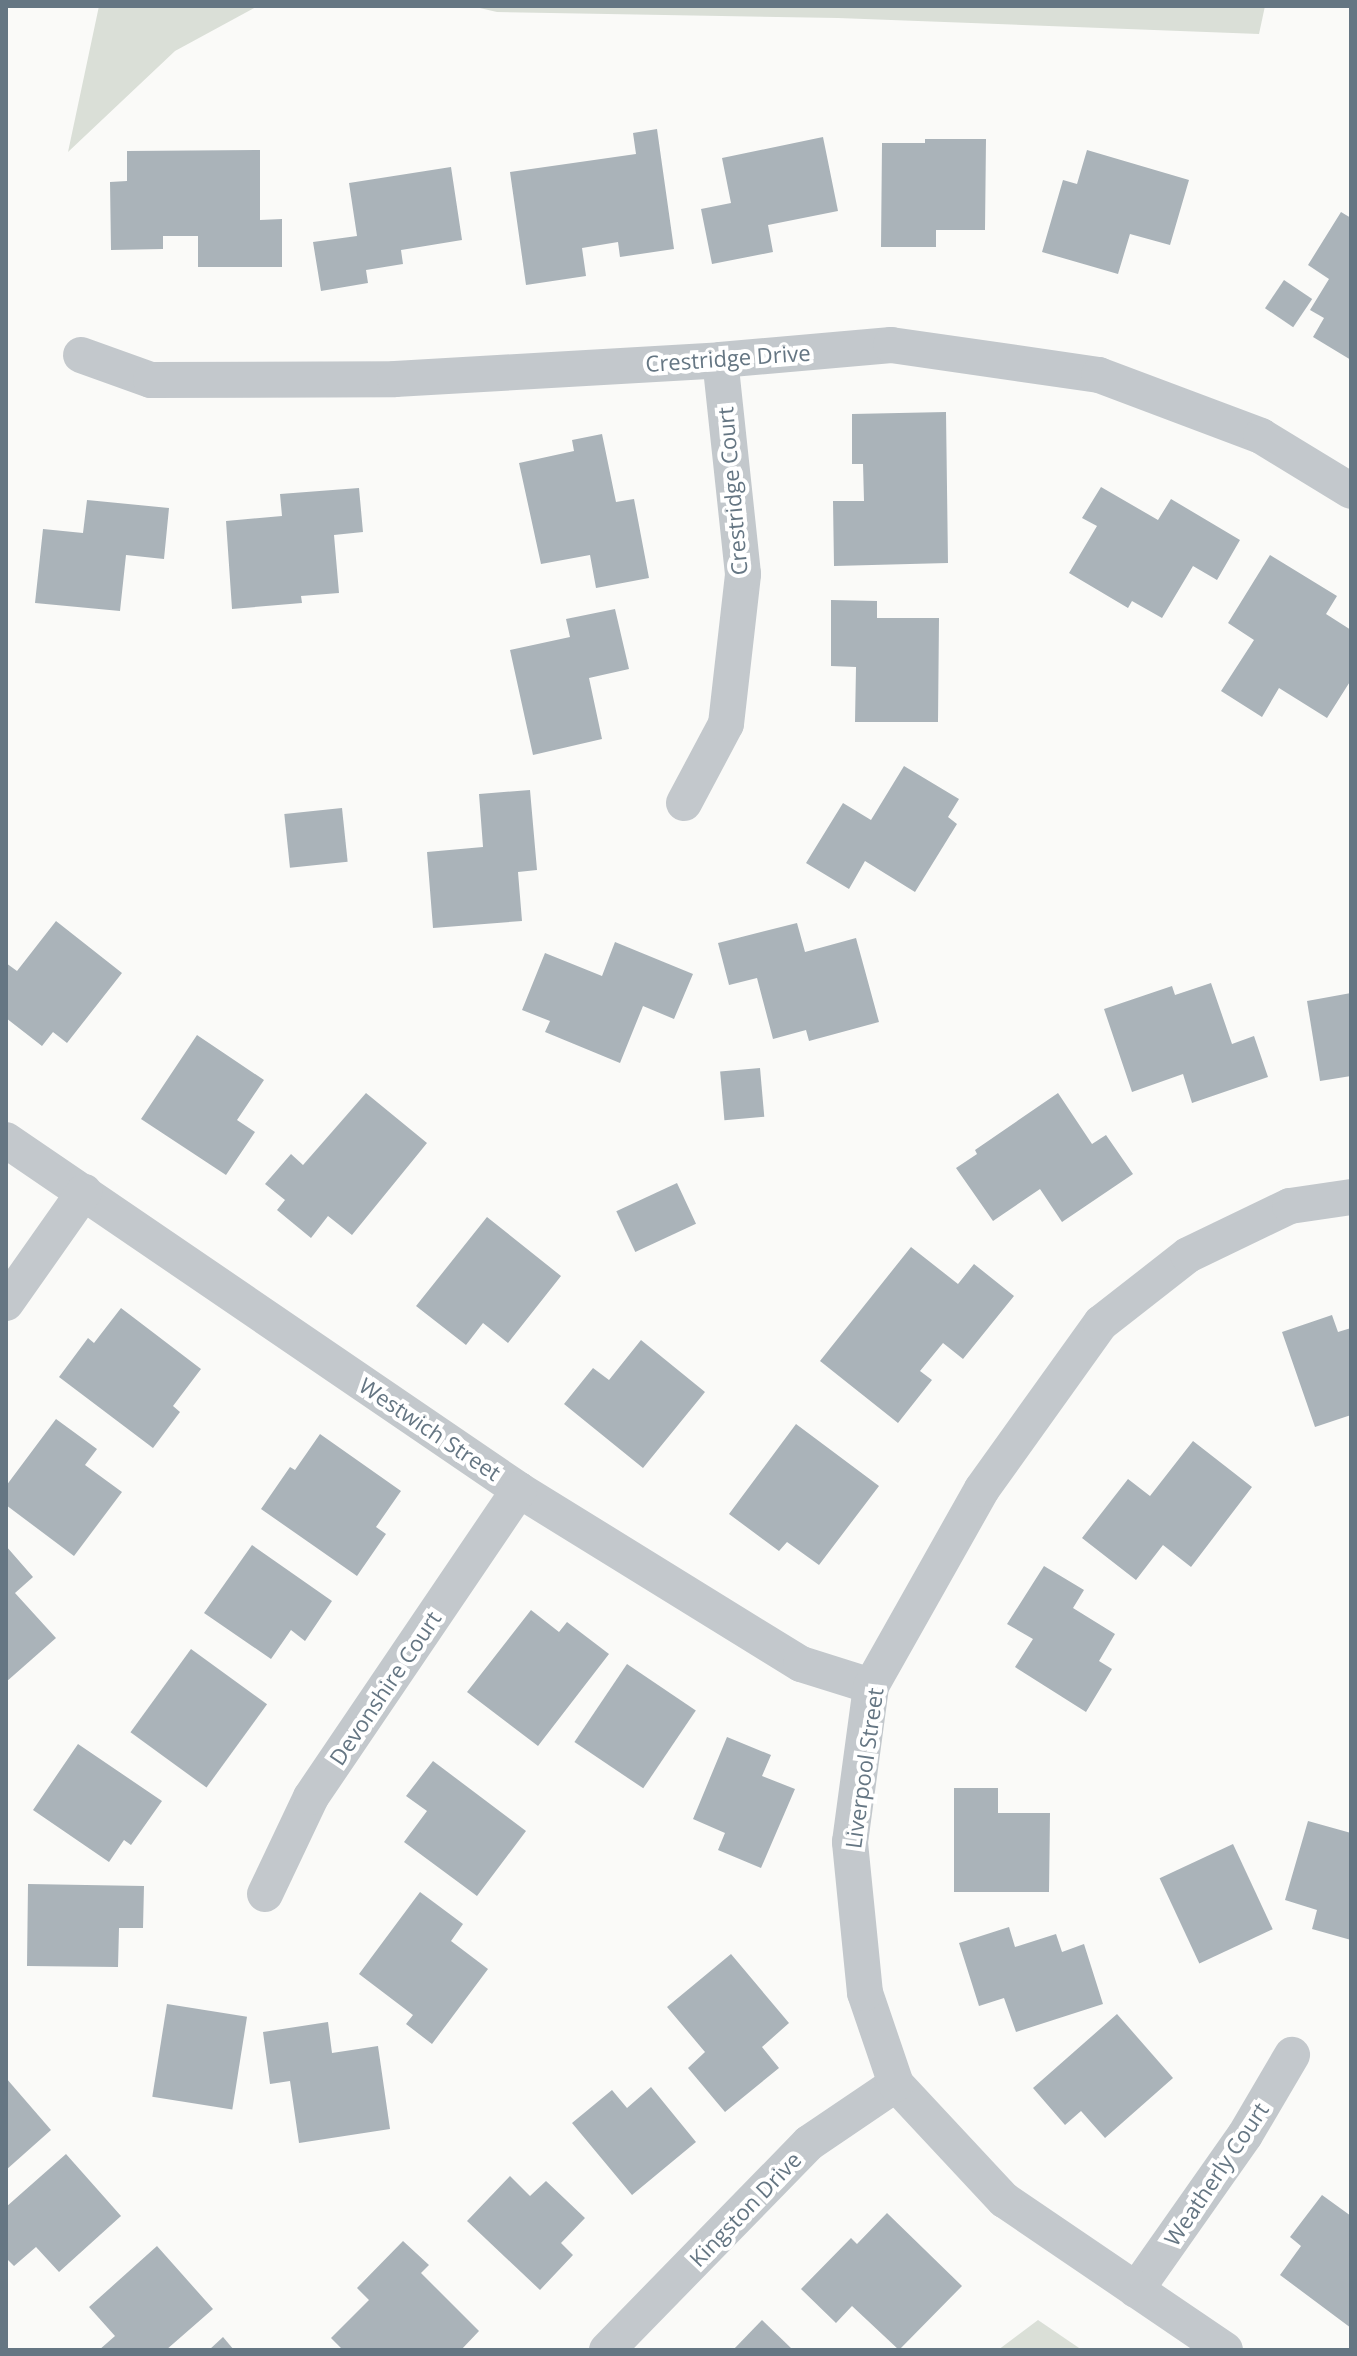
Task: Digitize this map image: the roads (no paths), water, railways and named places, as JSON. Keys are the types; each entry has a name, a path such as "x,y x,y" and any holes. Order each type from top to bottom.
{"street":[{"name":"Crestridge Drive","path":"81,355 151,380 395,379 720,360 891,345 1099,375 1261,436 1351,491"},
{"name":"Crestridge Court","path":"684,803 726,724 743,574 720,360"},
{"name":"Westwich Street","path":"6,1140 519,1490 801,1664 871,1686"},
{"path":"6,1303 84,1192"},
{"name":"Liverpool Street","path":"1225,2350 1004,2200 896,2084 865,1993 850,1842 871,1686 982,1489 1101,1323 1188,1255 1290,1206 1351,1197"},
{"name":"Devonshire Court","path":"265,1894 311,1797 519,1490"},
{"name":"Weatherly Court","path":"1136,2290 1245,2135 1292,2055"},
{"name":"Kingston Drive","path":"607,2350 809,2143 896,2084"}]}
